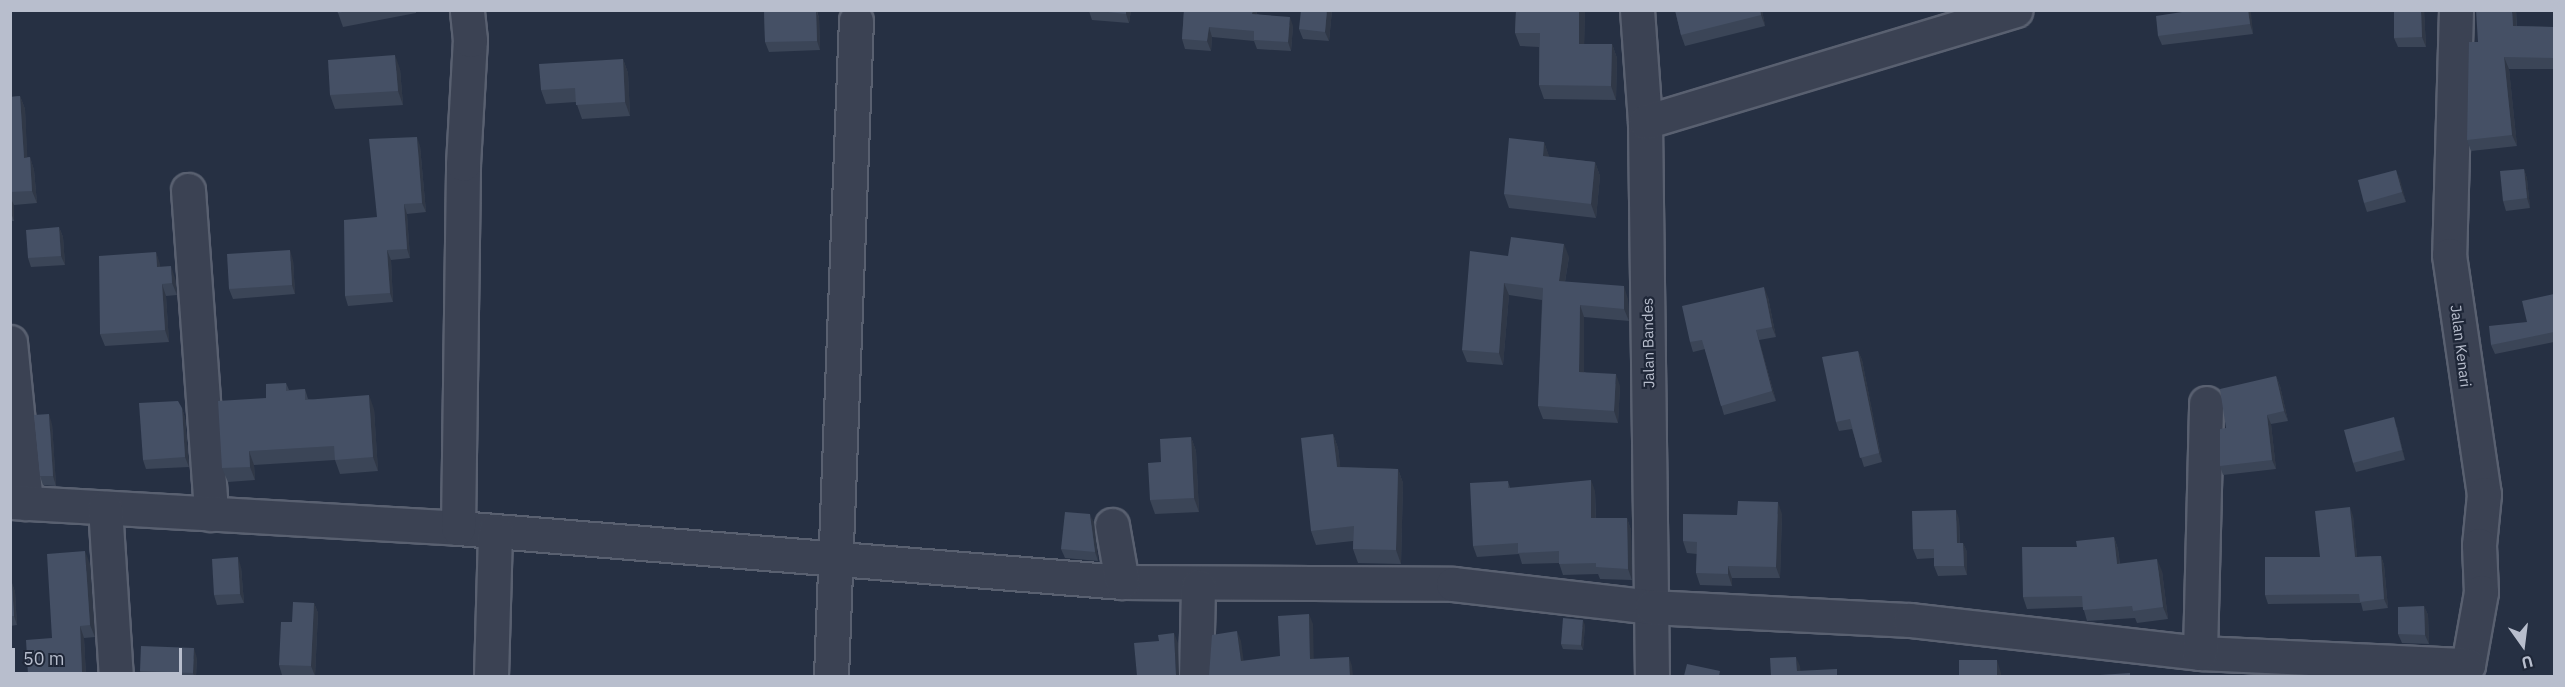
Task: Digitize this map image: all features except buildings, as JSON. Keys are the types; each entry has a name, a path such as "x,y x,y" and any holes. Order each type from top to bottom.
{"street":[{"path":"458,528 463,164 470,40 467,10"},
{"name":"Jalan Bandes","path":"1637,10 1645,122 1652,676"},
{"path":"1645,122 2015,10"},
{"name":"Jalan Kenari","path":"2456,10 2449,255 2484,494 2479,545 2481,592 2464,671"},
{"path":"831,676 856,20"},
{"path":"188,190 211,514"},
{"path":"10,342 18,503 458,528 1122,582 1198,586 1453,584 1652,607 1910,620 2200,653 2464,671"},
{"path":"2200,653 2206,403"},
{"path":"105,508 116,676"},
{"path":"1112,525 1122,582"},
{"path":"491,676 495,531"},
{"path":"1196,676 1198,586"}]}
